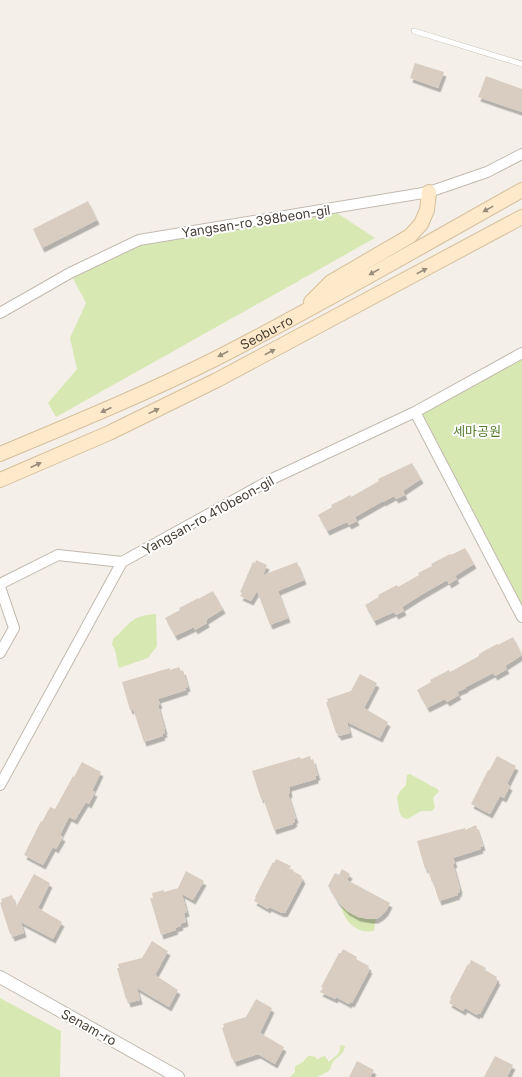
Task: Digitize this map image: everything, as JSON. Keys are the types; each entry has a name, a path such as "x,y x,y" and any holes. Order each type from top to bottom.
{"main road":[{"name":"Seobu-ro","path":"0,454 97,414 215,359 522,190"},
{"path":"300,313 331,282 410,236 421,224 428,210 429,192"},
{"name":"Seobu-ro","path":"4,480 109,433 217,380 522,217"},
{"path":"453,255 522,225"}],"street":[{"name":"Yangsan-ro 398beon-gil","path":"0,314 70,273 139,240 429,192 487,172 522,154"},
{"name":"Yangsan-ro 410beon-gil","path":"122,562 274,478 415,412 522,353"},
{"path":"415,412 522,617"},
{"path":"0,653 14,628 0,585 58,555 122,562 0,785"},
{"name":"Senam-ro","path":"0,977 178,1077"}],"lane":[{"path":"414,31 522,64"}],"green space":[{"path":"331,209 375,238 56,417 48,403 77,369 70,338 86,303 70,273 139,240"},
{"name":"세마공원","path":"522,353 522,620 415,412"},
{"path":"156,614 157,646 148,658 119,668 115,650 112,645 113,639 135,619"},
{"path":"410,774 439,791 433,798 435,807 432,811 421,811 408,819 401,816 397,797 406,785 407,775"},
{"path":"341,905 349,912 357,916 366,919 376,919 374,931 362,930 352,925 345,916"},
{"path":"0,998 61,1031 60,1077 0,1077"},
{"path":"340,1045 345,1046 344,1050 333,1062 329,1071 317,1077 290,1077 295,1072 295,1066 303,1062 308,1056 316,1057 317,1060 325,1056 329,1062 339,1053"}],"building":[{"path":"415,63 444,72 438,88 410,78"},
{"path":"486,76 522,89 522,112 478,97"},
{"path":"88,201 97,220 42,248 33,229"},
{"path":"412,463 421,479 403,491 405,495 396,499 394,496 383,501 355,517 357,521 349,525 347,522 327,531 318,515 332,507 331,505 350,495 351,497 379,481 378,479"},
{"path":"465,548 474,564 455,576 457,579 449,584 447,580 421,595 402,607 404,611 396,615 394,612 374,621 365,605 379,597 378,595 397,585 398,587 419,575 418,573 432,566 431,564"},
{"path":"256,560 267,565 263,575 297,562 304,580 278,591 288,618 270,625 257,591 251,601 240,596 242,593 240,592 253,562 255,563"},
{"path":"213,591 223,609 206,620 207,623 195,630 194,627 175,636 165,618 180,610 179,608"},
{"path":"513,637 522,655 505,666 507,669 495,676 493,673 466,687 457,692 459,695 447,702 445,699 427,708 417,690 431,682 430,680 449,670 450,672 479,656 479,654 484,651"},
{"path":"179,667 181,671 183,670 188,687 185,688 186,690 158,699 160,704 158,705 165,733 162,734 163,736 144,742 133,709 130,710 122,682 170,668 170,670"},
{"path":"360,674 377,683 364,708 388,722 380,738 347,722 350,733 339,736 336,733 326,702 328,702 327,699 351,691"},
{"path":"310,756 311,760 313,759 318,776 316,776 316,779 289,787 290,793 288,794 296,819 294,819 295,822 274,830 263,798 261,799 252,771 300,757 301,759"},
{"path":"497,756 516,766 507,784 510,786 504,798 500,796 490,814 471,804 488,770 489,771"},
{"path":"82,762 101,772 92,791 95,792 89,804 86,802 75,820 69,817 60,835 63,837 56,849 53,847 43,865 24,855 41,821 42,822 50,807 55,809"},
{"path":"476,825 483,846 480,847 481,849 453,858 455,863 453,864 460,892 457,893 458,895 439,901 427,868 425,869 417,841 465,828 465,830"},
{"path":"276,859 291,866 289,869 302,876 301,877 303,879 285,913 269,907 268,909 254,901 273,862 274,863"},
{"path":"342,869 350,874 347,880 390,903 386,911 381,916 376,919 358,917 347,911 337,901 328,886 335,873 339,875"},
{"path":"186,871 204,881 193,900 182,894 187,912 184,913 186,922 175,928 176,930 161,935 150,898 153,898 152,893 164,890 164,892 178,888"},
{"path":"34,874 50,883 38,908 62,922 53,939 21,922 24,933 12,937 0,903 2,902 1,899 12,895 16,907"},
{"path":"152,941 168,951 155,975 178,990 169,1007 137,988 140,1000 128,1003 117,968 119,968 118,964 142,958"},
{"path":"343,949 357,957 356,959 369,966 368,968 370,969 352,1003 350,1002 349,1004 336,997 335,999 320,992 323,988 321,987 339,953 341,953"},
{"path":"471,960 486,968 485,970 497,977 496,979 498,980 480,1014 478,1013 477,1015 465,1008 463,1011 449,1003 450,998"},
{"path":"256,999 272,1008 260,1033 284,1047 275,1064 258,1054 234,1062 222,1028 224,1027 223,1024 246,1017"},
{"path":"495,1056 513,1065 507,1077 484,1077"},
{"path":"357,1061 374,1070 370,1077 349,1077"}]}
